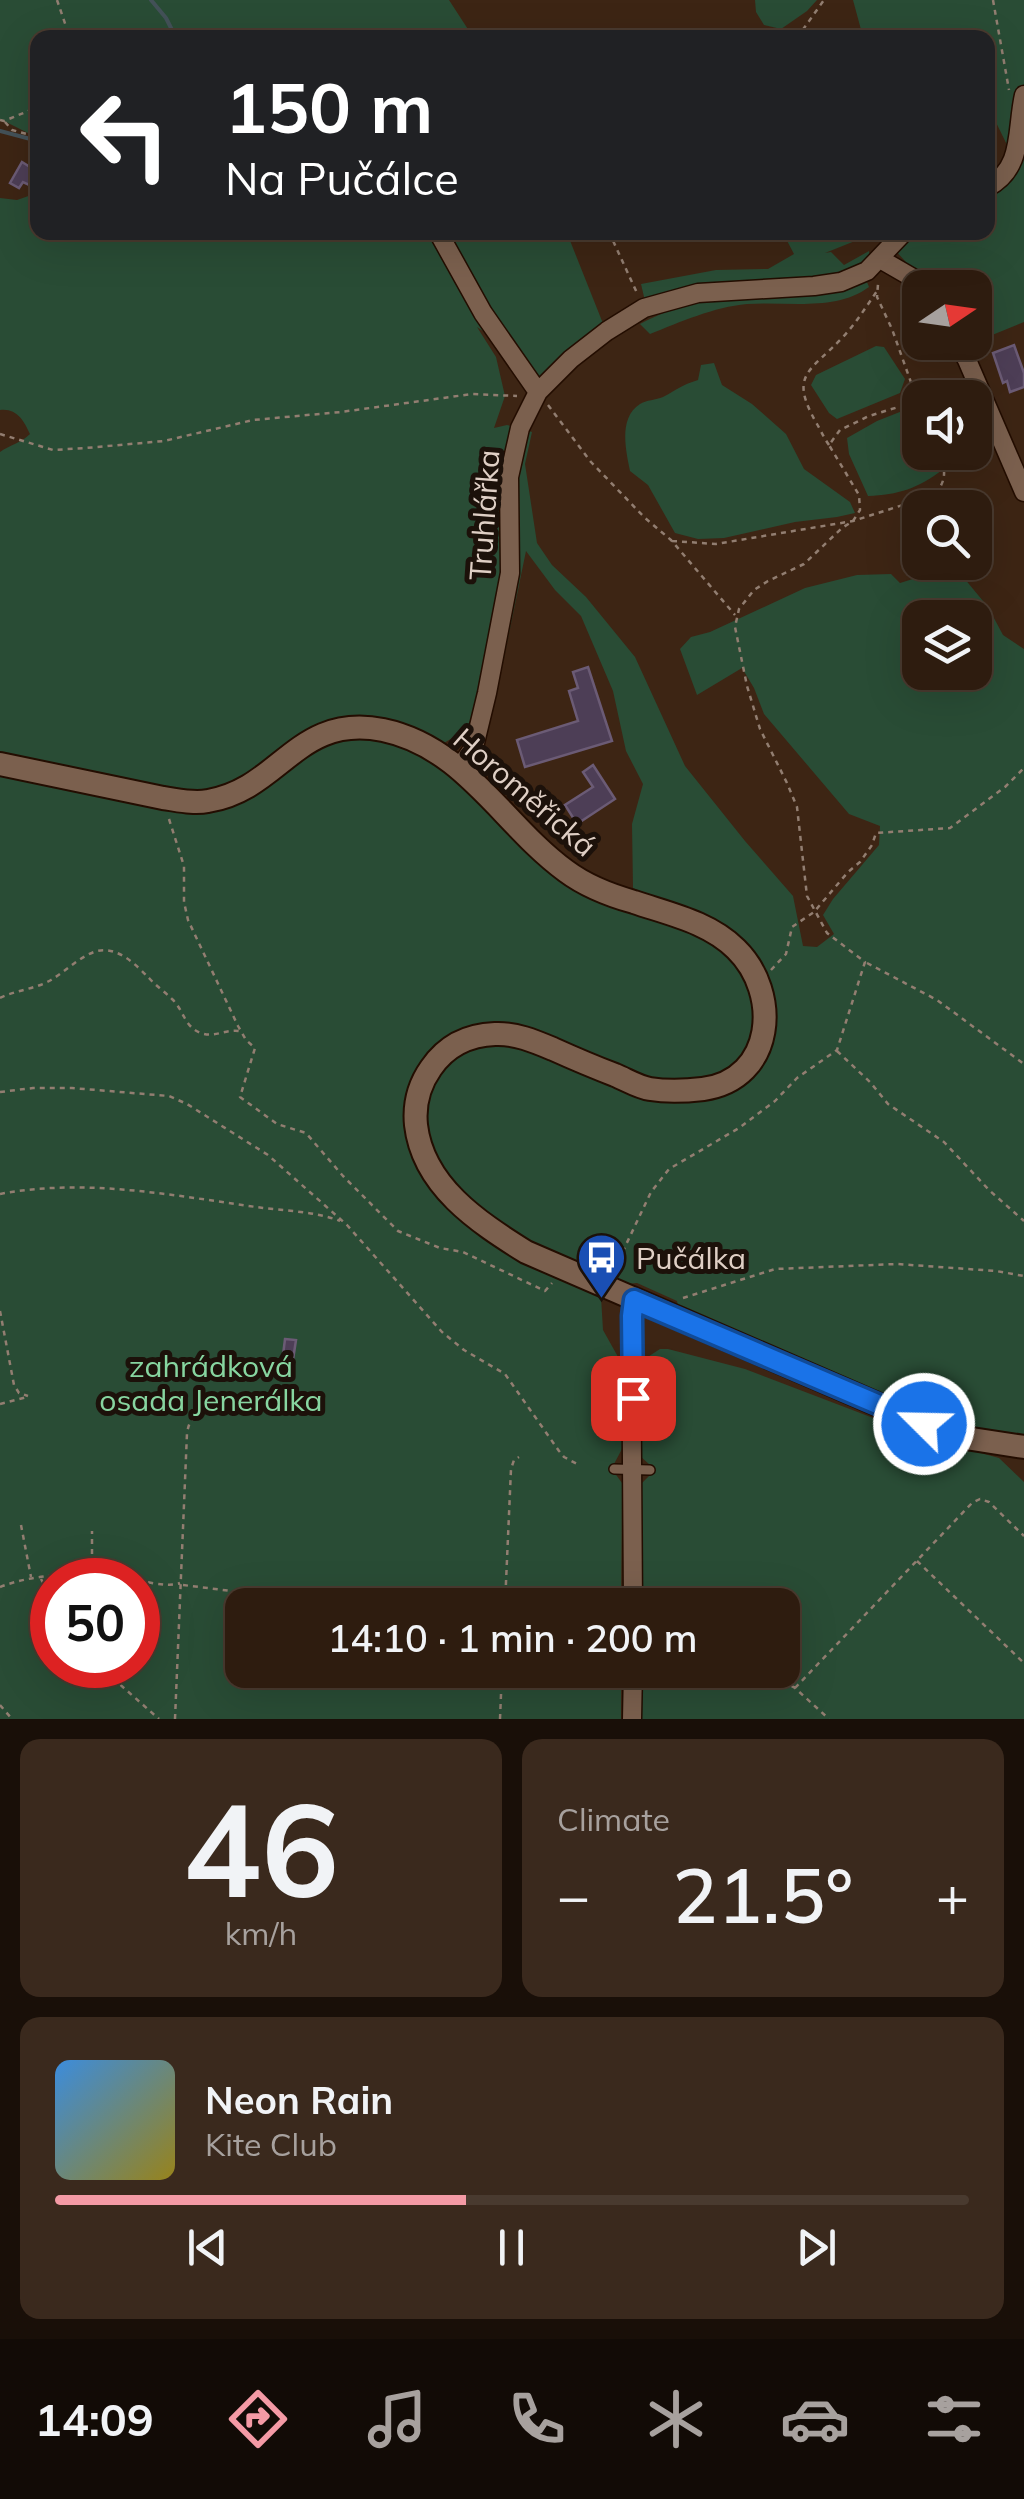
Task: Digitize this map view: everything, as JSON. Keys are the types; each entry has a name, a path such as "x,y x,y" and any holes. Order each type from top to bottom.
{"main road":[{"name":"Horoměřická","path":"0,764 163,798 208,801 262,778 324,733 343,727 407,736 460,767 567,872 605,893 690,920 720,936 736,948 758,980"},
{"path":"758,980 766,1019 756,1054 745,1070 718,1086 674,1091 646,1088 530,1040 496,1034 456,1044 439,1058 424,1080 416,1104 418,1136 432,1172 449,1194 482,1223 526,1252 924,1424 972,1439 1024,1447"}],"street":[{"path":"995,183 1010,169 1020,145 1024,94"},
{"path":"442,240 482,313 538,392 571,359 644,308 698,293 841,282 867,271 897,240"},
{"path":"880,259 902,272"},
{"path":"967,360 1024,492"},
{"name":"Truhlářka","path":"460,767 474,746 488,692 510,572 509,476 520,428 538,392"},
{"path":"633,1588 634,1300"},
{"path":"632,1719 633,1688"}],"path":[{"path":"57,0 67,30"},
{"path":"803,30 824,0"},
{"path":"994,0 1004,68 1020,115"},
{"path":"30,110 2,121 12,130 30,135"},
{"path":"614,240 644,308"},
{"path":"880,259 877,297 911,380"},
{"path":"878,290 804,381 808,411 859,494 860,510 853,521 804,564 768,580 744,599 736,617 742,662 760,729 796,807 804,880 814,912 827,934 865,962 937,1000 1024,1064"},
{"path":"0,434 53,450 86,448 164,441 253,420 472,394 522,397 538,392 591,462 671,540 736,617"},
{"path":"829,446 840,430 902,406"},
{"path":"671,540 716,544 853,521 934,494 943,485 946,470"},
{"path":"758,980 786,954 792,927 814,912 860,862 876,834 950,828 1024,768"},
{"path":"163,798 184,866 188,920 241,1031 255,1048 240,1097 277,1124 306,1133 398,1231 440,1248 463,1252 545,1291 554,1279"},
{"path":"0,998 46,983 85,956 102,950 125,956 141,968 178,1005 187,1024 201,1033 241,1031"},
{"path":"605,1288 652,1192 669,1170 739,1128 775,1101 796,1078 837,1050 865,962"},
{"path":"837,1050 888,1104 944,1142 1024,1221"},
{"path":"0,1092 49,1087 159,1094 179,1100 268,1155 347,1225 442,1332 505,1374 564,1457 577,1464"},
{"path":"0,1194 56,1187 132,1192 334,1218 347,1225"},
{"path":"672,1301 775,1268 896,1264 1024,1276"},
{"path":"0,1311 14,1385 28,1396 0,1404"},
{"path":"175,1719 187,1433 190,1421 205,1412"},
{"path":"506,1588 511,1469 520,1457"},
{"path":"800,1684 976,1500 989,1502 1024,1536"},
{"path":"21,1525 30,1568"},
{"path":"92,1531 92,1558"},
{"path":"916,1560 1024,1664"},
{"path":"160,1584 173,1586 182,1578"},
{"path":"0,1588 30,1579"},
{"path":"182,1584 225,1590"},
{"path":"124,1688 159,1719"},
{"path":"500,1719 501,1688"},
{"path":"796,1688 829,1719"},
{"path":"0,1706 12,1719"}],"green space":[{"path":"0,0 449,0 468,30 30,30 30,134 0,119"},
{"path":"755,0 817,0 781,29 764,25 756,12"},
{"path":"853,0 1024,0 1024,322 992,335 992,270 913,270 893,248 902,240 995,240 995,178 1009,149 995,120 995,30 861,30"},
{"path":"30,195 30,240 570,240 604,326 535,385 498,341 477,327 496,357 505,396 494,428 507,425 532,432 525,464 537,543 635,657 685,766 793,896 803,946 817,947 834,934 823,915 879,845 880,826 849,814 764,714 742,668 697,695 680,649 691,637 805,588 857,575 891,574 900,583 966,580 982,600 902,600 902,690 992,690 992,614 1003,635 1024,649 1024,1437 974,1429 927,1414 678,1306 677,1301 637,1283 625,1284 538,1245 481,1210 457,1188 440,1163 429,1134 430,1096 446,1067 469,1051 507,1046 703,1099 731,1092 752,1077 774,1035 772,988 761,964 743,941 633,888 632,824 643,784 626,751 613,691 581,616 555,590 526,551 497,692 487,717 444,743 392,722 338,718 303,732 223,785 188,791 0,753 0,452 30,434 15,413 0,410 0,198 17,200"},
{"path":"787,240 858,240 825,253 831,252 844,265 869,251 870,262 836,278 645,301 641,284 716,270 768,269 794,254"},
{"path":"865,277 869,287 841,300 735,306 650,334 640,324 665,312 720,296"},
{"path":"876,346 884,347 905,379 900,393 837,419 811,385 816,375"},
{"path":"714,363 722,385 752,404 786,434 804,469 850,502 855,513 724,538 698,539 675,533 648,485 630,471 626,426 640,404 698,380 701,365"},
{"path":"902,411 902,470 942,470 908,489 868,496 849,454 847,438"},
{"name":"zahrádková osada Jenerálka","path":"345,738 390,744 414,752 453,775 564,883 603,903 707,940 725,953 748,983 754,1006 753,1032 743,1056 725,1072 687,1080 649,1078 477,1026 441,1041 405,1118 413,1158 423,1177 521,1261 601,1297 603,1330 622,1364 623,1447 614,1464 614,1472 622,1483 621,1588 225,1588 225,1688 621,1688 621,1719 0,1719 0,775 187,812"},
{"path":"660,1349 668,1349 745,1369 889,1424 999,1458 1024,1482 1024,1719 639,1719 640,1688 800,1688 800,1588 641,1588 641,1484 650,1475 650,1465 640,1456 640,1362"}],"building":[{"path":"22,162 30,167 30,185 23,182 19,188 10,183"},
{"path":"1014,345 1024,373 1024,387 1010,392 993,353"},
{"path":"588,667 612,741 525,767 517,740 578,721 569,691 578,688 573,672"},
{"path":"593,765 615,799 577,824 565,805 593,787 583,772"},
{"path":"285,1339 296,1340 291,1373 281,1371"}],"waterway":[{"path":"151,0 172,30"},
{"path":"0,131 30,139"}],"place":[{"name":"Pučálka","path":"601,1300"}],"route":[{"path":"633,1398 634,1300 924,1424"}]}
